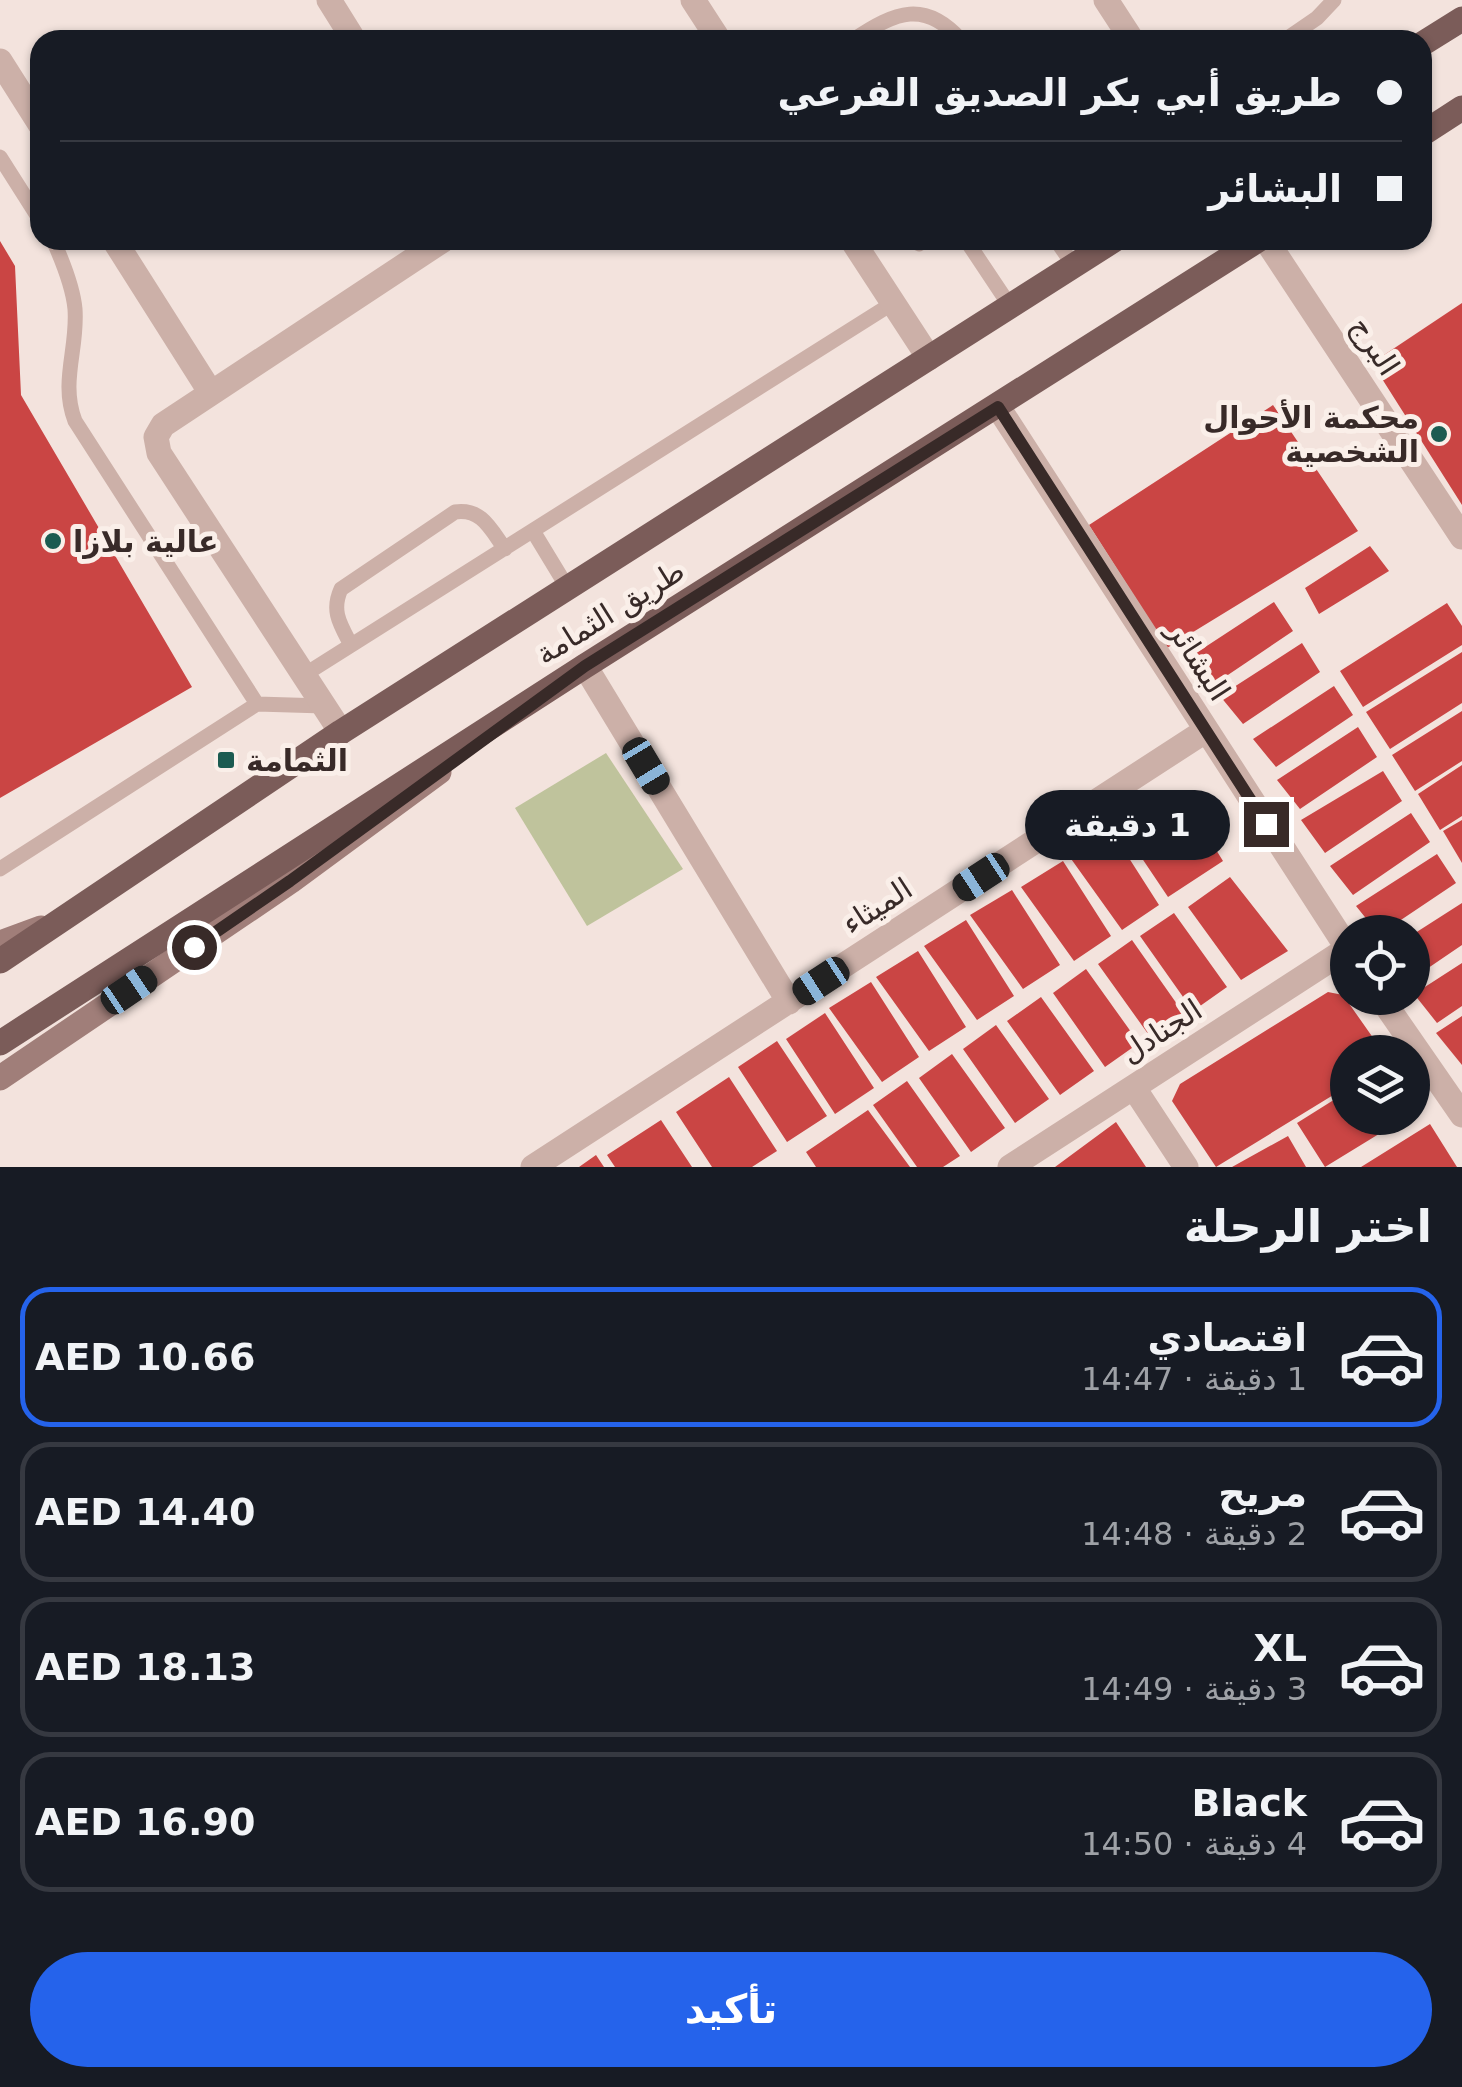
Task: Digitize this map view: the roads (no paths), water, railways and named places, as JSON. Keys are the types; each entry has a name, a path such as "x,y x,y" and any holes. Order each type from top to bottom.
{"main road":[{"path":"1432,38 1462,19"},
{"path":"1432,128 1462,108"},
{"name":"طريق الثمامة","path":"0,961 341,732 1099,250"},
{"name":"طريق الثمامة","path":"0,1042 1242,250"},
{"path":"0,1078 290,881 585,666"},
{"path":"0,943 59,920"}],"street":[{"path":"328,0 348,30"},
{"path":"693,0 712,30"},
{"path":"1106,0 1126,30"},
{"path":"0,61 30,108"},
{"path":"120,250 210,393"},
{"path":"341,732 156,445 163,424 428,250"},
{"path":"858,250 928,358"},
{"name":"البرج","path":"1273,250 1462,537"},
{"name":"البشائر","path":"998,407 1330,923"},
{"path":"585,666 789,1002"},
{"name":"الميثاء","path":"533,1167 1206,731"},
{"name":"الجنادل","path":"1010,1167 1330,960"},
{"path":"1393,1015 1461,1113"},
{"path":"1134,1088 1186,1167"}],"lane":[{"path":"1300,30 1334,0"},
{"path":"868,30 892,14 912,8 940,14 953,30"},
{"path":"0,156 30,204"},
{"path":"56,250 75,310 67,385 75,421 257,704"},
{"path":"973,250 1010,306"},
{"path":"1063,250 1074,266"},
{"path":"304,674 892,303"},
{"path":"350,645 336,616 334,603 341,588 456,512 469,510 482,517 505,549"},
{"path":"533,531 567,587"},
{"path":"0,869 257,704 324,706"}],"place":[{"name":"محكمة الأحوال الشخصية","path":"1439,434"},
{"name":"عالية بلازا","path":"53,541"},
{"name":"الثمامة","path":"226,760"}]}
